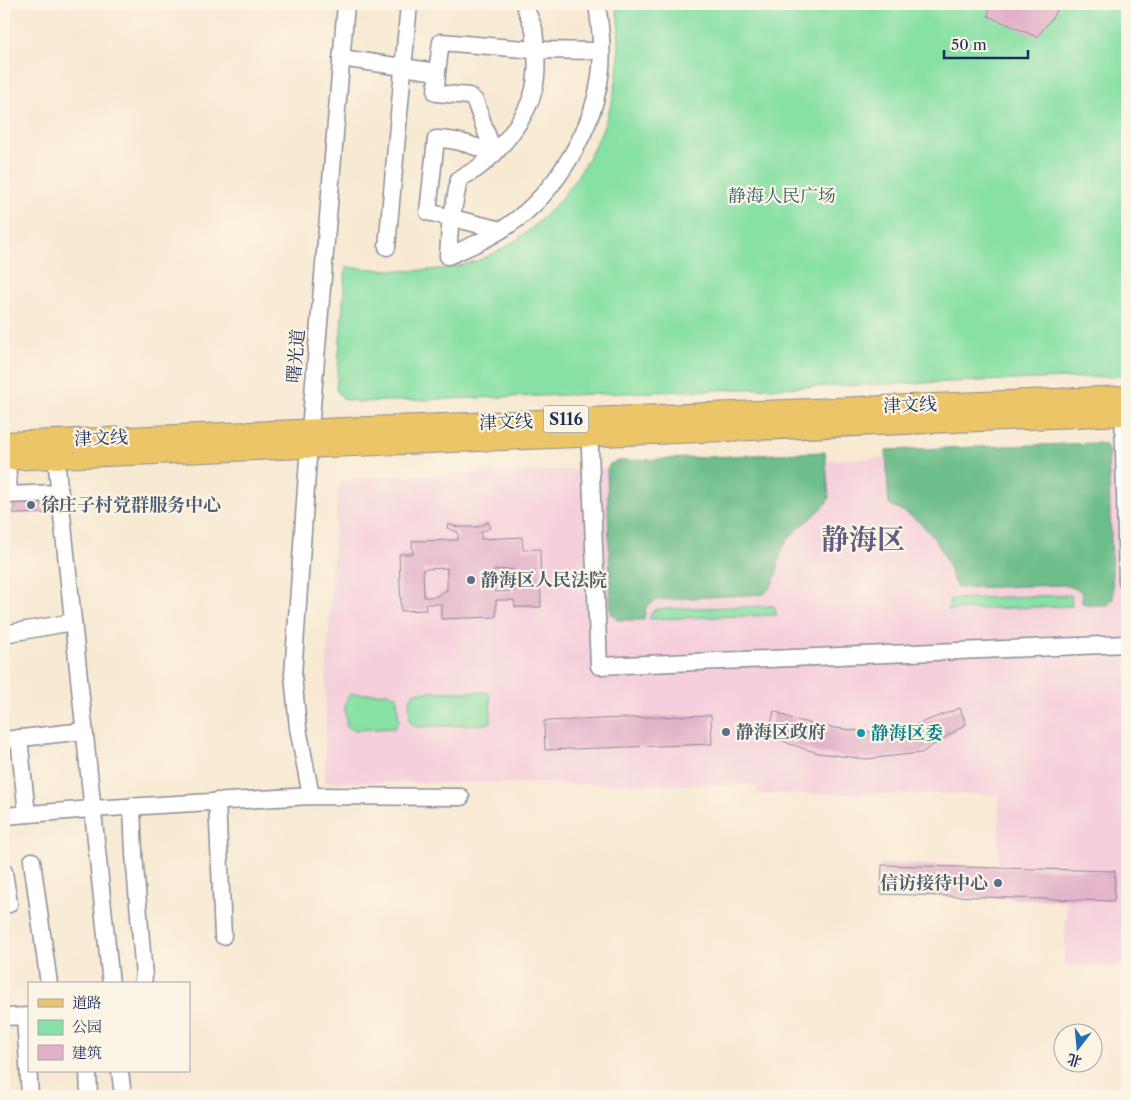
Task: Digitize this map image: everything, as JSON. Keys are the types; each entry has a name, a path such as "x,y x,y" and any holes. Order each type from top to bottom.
{"main road":[{"name":"津文线","path":"5,454 309,439 1125,405"},
{"name":"津文线","path":"5,454 56,458 309,439"}],"street":[{"name":"曙光道","path":"311,796 296,712 293,674 309,439 346,4"},
{"path":"387,247 409,4"},
{"path":"524,4 534,29 537,62 534,91 518,122 494,154 478,168 459,179 448,256 483,241 526,212 554,181 568,160 592,111 601,68 601,31 597,4"},
{"path":"494,154 475,101 469,96 436,93 442,42 536,50 601,51"},
{"path":"341,58 437,72"},
{"path":"494,154 473,145 447,139 436,139 428,212 501,230"},
{"path":"1125,405 1127,582"},
{"path":"589,428 599,666 1127,644"},
{"path":"5,454 6,495 60,494"},
{"path":"56,458 110,982"},
{"path":"4,634 73,622"},
{"path":"27,814 12,739 84,730"},
{"path":"4,816 132,806 311,796 461,797"},
{"path":"217,801 223,936"},
{"path":"132,806 144,977 143,982"},
{"path":"32,861 49,982"},
{"path":"4,872 9,904"},
{"path":"4,1017 27,1016 28,1043"},
{"path":"29,1072 30,1096"},
{"path":"88,1072 89,1096"},
{"path":"120,1072 123,1096"}],"shaded area":[{"name":"静海区政府","path":"1127,449 1127,966 1064,964 1067,901 880,895 880,863 998,866 1000,794 757,794 757,785 325,782 326,681 337,495 342,481 352,478"}],"green space":[{"name":"静海人民广场","path":"616,4 1127,4 1127,376 359,402 344,399 336,390 346,267 434,270 463,265 489,256 514,242 537,224 575,179 591,154 603,127 615,89 618,65 619,28"},
{"path":"1105,444 1108,451 1113,599 1108,605 1082,603 1082,592 1064,585 958,588 944,556 933,537 909,515 889,505 886,450"},
{"path":"825,452 829,498 821,510 787,541 781,554 775,579 764,594 656,600 646,607 644,620 617,620 611,614 607,470 610,464 618,461"},
{"path":"1071,595 1072,606 948,610 950,599"},
{"path":"774,606 777,615 649,619 652,612 657,609"},
{"path":"414,692 486,692 490,694 491,722 486,724 416,727 410,722 409,702"},
{"path":"388,693 397,696 399,721 395,728 356,730 347,727 345,705 351,694"}],"building":[{"path":"990,4 1061,4 1037,37 988,16"},
{"name":"徐庄子村党群服务中心","path":"48,497 49,513 14,514 14,498"},
{"name":"静海区人民法院","path":"488,522 490,528 481,532 481,539 522,537 523,550 540,549 541,607 515,607 514,600 496,600 496,617 441,619 441,604 425,604 426,610 401,611 399,554 413,554 412,541 458,540 458,532 447,528 448,524 458,527 477,527","holes":["447,568 447,590 435,597 424,597 423,569","513,569 515,591 495,592 494,570"]},
{"name":"静海区委","path":"960,708 966,724 921,753 866,759 818,753 790,744 769,734 774,711 795,720 866,732 910,727"},
{"name":"静海区政府","path":"711,715 712,744 545,750 544,721"},
{"name":"信访接待中心","path":"882,865 1115,871 1114,901 881,894"}],"place":[{"name":"徐庄子村党群服务中心","path":"31,505"},
{"name":"静海区人民法院","path":"471,580"},
{"name":"静海区政府","path":"726,732"},
{"name":"静海区委","path":"861,733"},
{"name":"信访接待中心","path":"998,883"}],"district":[{"name":"静海区","path":"863,539"}]}
